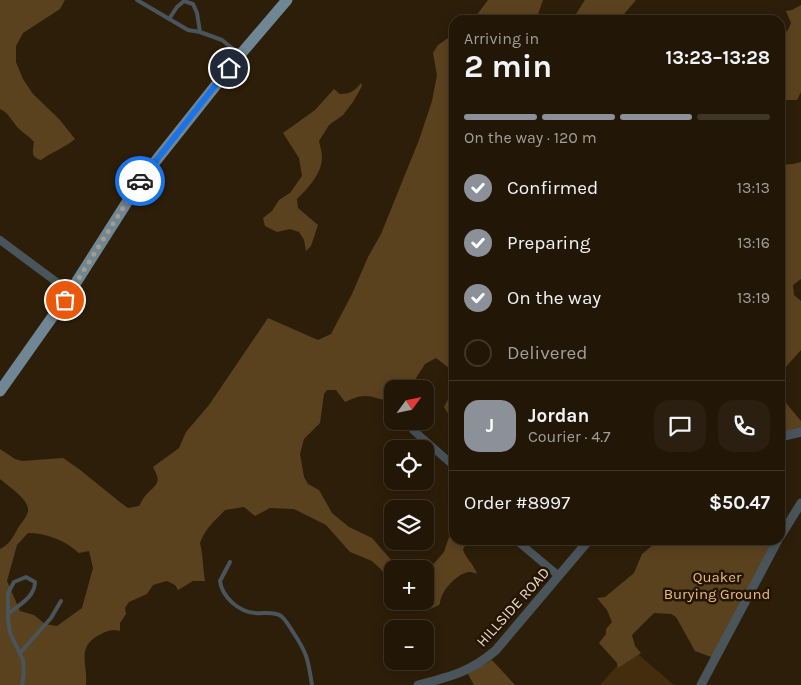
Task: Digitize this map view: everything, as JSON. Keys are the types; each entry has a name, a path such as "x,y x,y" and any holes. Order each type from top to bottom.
{"main road":[{"path":"0,391 70,292 143,177 240,55 287,0"}],"street":[{"path":"0,240 70,292"},
{"path":"413,430 449,462"},
{"path":"785,436 801,432"},
{"path":"785,529 801,504"},
{"path":"522,545 558,576"},
{"name":"HILLSIDE ROAD","path":"418,685 462,673 484,660 496,650 585,545"},
{"path":"701,685 775,545"}],"lane":[{"path":"137,0 188,30 222,40 240,55"},
{"path":"169,19 177,7 184,1 193,4 197,13 200,32"},
{"path":"230,562 220,582 223,592 232,602 245,611 277,614 285,620 307,655 312,685"},
{"path":"8,614 27,599 35,589 35,582 26,577 14,582 8,594 8,614 10,633 24,660 22,685"},
{"path":"20,653 52,618 61,601"}],"shaded area":[{"path":"632,649 674,685 600,685"}],"green space":[{"path":"0,0 65,0 60,9 23,33 16,46 16,62 23,79 33,94 59,119 75,139 41,160 34,155 34,142 0,109"},
{"path":"488,0 543,0 538,15 477,15"},
{"path":"585,0 636,0 623,15 575,15"},
{"path":"801,5 801,92 797,100 785,100 785,32 791,23 786,11"},
{"path":"449,37 449,368 436,358 425,364 415,380 384,380 384,399 362,396 345,402 336,390 327,390 324,394 320,423 304,439 300,454 304,477 308,484 319,490 332,513 349,527 372,538 391,560 384,560 384,572 372,561 350,552 326,525 294,509 270,508 255,516 244,507 225,510 208,529 200,543 205,581 193,581 178,590 175,585 167,581 153,585 147,594 129,602 125,608 126,614 120,623 120,631 113,630 101,634 88,644 84,656 86,685 0,685 0,549 6,546 25,518 28,507 26,502 13,489 0,479 0,449 15,459 22,461 63,458 128,508 139,506 157,483 158,480 153,467 179,448 186,432 209,405 268,318 318,340 331,334 381,234 419,140 432,101 437,75 433,53 438,45","holes":["28,533 48,536 61,541 79,553 89,551 93,568 82,608 57,626 45,624 34,615 20,611 7,581 17,545"]},
{"path":"361,83 362,86 353,102 343,115 329,125 319,141 322,157 320,169 314,180 297,199 298,208 318,225 311,246 306,251 304,240 299,232 290,229 277,232 265,226 263,218 272,211 279,200 290,193 302,176 299,158 283,133 315,110 334,89 340,94 349,93"},
{"path":"801,162 801,279 793,285 794,295 801,301 801,350 785,368 785,165"},
{"path":"449,398 449,415 444,407"},
{"path":"785,402 801,421 801,432 785,436"},
{"path":"449,537 449,545 466,545 463,549 477,574 464,573 455,579 443,594 440,604 434,607 434,564 444,552"},
{"name":"Quaker Burying Ground","path":"653,545 776,545 714,658 695,651 676,617 671,614 654,613 632,635 635,646 641,653 618,668 617,663 599,643 612,622 607,610 597,598 605,597 634,573 642,554"},
{"path":"492,660 515,685 474,685 468,674"}],"way so far":[{"path":"65,300 140,181"}],"route":[{"path":"140,181 229,68"}]}
